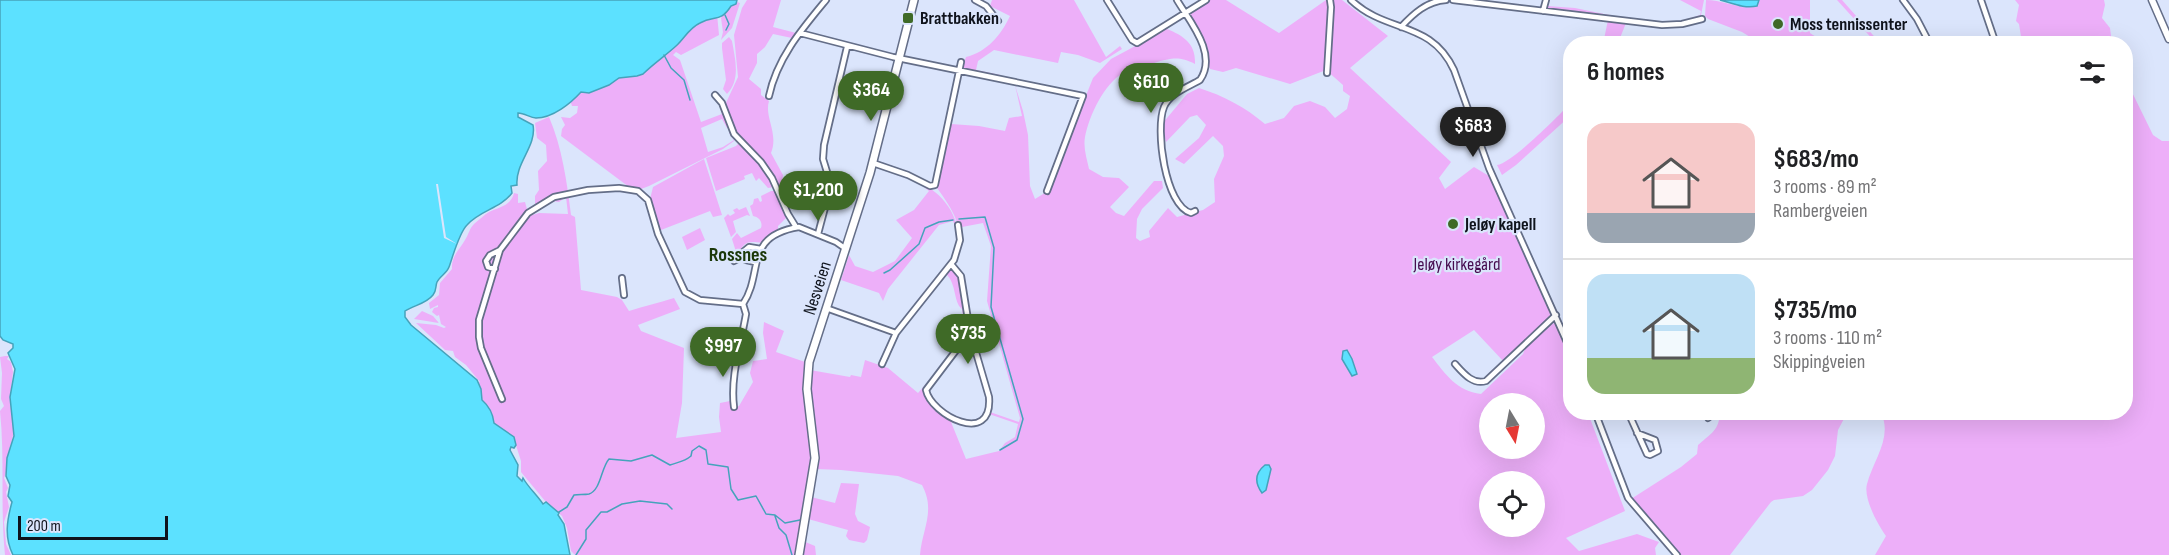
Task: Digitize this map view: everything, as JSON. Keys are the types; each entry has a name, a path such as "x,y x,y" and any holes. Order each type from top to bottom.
{"main road":[{"name":"Nesveien","path":"799,555 815,458 808,405 807,372 873,163 914,0"}],"street":[{"path":"769,96 776,72 790,44 826,0"},
{"path":"975,0 987,6 998,21"},
{"path":"1107,0 1134,42 1142,41 1206,0"},
{"path":"1177,0 1197,32 1206,58 1206,66 1200,80 1170,98 1164,108 1161,124 1162,147 1175,199 1185,211 1191,213 1195,211"},
{"path":"1327,73 1330,0"},
{"path":"1351,0 1378,19 1428,37 1450,61 1489,168 1563,328"},
{"path":"1401,27 1419,10 1434,2 1446,0"},
{"path":"1453,0 1666,26 1702,19"},
{"path":"1543,10 1546,0"},
{"path":"1903,0 1926,36"},
{"path":"1981,0 1993,36"},
{"path":"2152,0 2169,39"},
{"path":"800,33 899,58 1083,96 1047,191"},
{"path":"818,234 831,188 823,159 824,145 848,46"},
{"path":"873,163 934,186 961,62"},
{"path":"715,95 722,103 734,134 761,162 772,178 796,227"},
{"path":"502,399 481,348 478,329 500,250 528,213 554,197 588,190 635,190 648,200 658,234 685,292 700,300 743,304"},
{"path":"882,364 896,333 951,264 960,245 958,225"},
{"path":"734,407 733,390 746,314 743,304 755,262 762,249 775,236 796,227 846,246"},
{"path":"755,262 746,260 743,252 747,248 762,249"},
{"path":"495,269 488,267 486,261 490,255 500,250"},
{"path":"734,261 744,256"},
{"path":"951,264 961,276 970,332 990,403 985,416 969,424 953,419 929,399 926,390 970,332"},
{"path":"622,278 624,295"},
{"path":"826,308 896,333"},
{"path":"1455,364 1473,381 1486,381 1556,315"},
{"path":"1598,420 1628,498 1677,555"},
{"path":"1631,420 1637,433 1647,454 1658,451 1655,440 1637,433"}],"green space":[{"path":"747,0 781,0 773,27 796,33 792,38 773,34 765,47 757,54 757,63 749,79 761,89 761,95 769,101 768,113 773,132 771,153 783,175 781,188 786,206 774,178 737,135 725,105 738,77 734,35 742,8"},
{"path":"992,0 1074,0 1106,57 1120,46 1122,49 1100,63 1061,52 1058,63 994,50 978,61 976,70 1000,75 1000,77 962,69 966,57 987,47 1002,30 1010,16 990,6"},
{"name":"Jeløy kirkegård","path":"1207,0 1226,0 1279,33 1326,0 1342,0 1388,36 1350,68 1451,162 1439,178 1445,189 1474,167 1489,176 1553,314 1505,363 1474,330 1432,357 1447,376 1459,386 1479,394 1479,459 1545,459 1545,393 1482,393 1523,354 1536,337 1554,323 1557,324 1563,342 1563,420 1591,420 1625,511 1566,538 1579,551 1637,534 1659,542 1655,548 1656,555 920,555 928,512 926,494 922,485 898,476 816,469 811,497 835,503 841,483 859,484 855,514 858,521 870,527 864,543 849,540 846,536 848,530 808,519 803,541 815,546 816,555 575,555 571,551 567,528 562,516 545,501 521,472 521,461 513,436 493,423 490,410 482,400 478,382 480,382 466,365 455,357 453,351 445,350 416,323 446,327 441,324 439,315 432,312 438,305 430,309 429,303 439,295 440,283 452,269 454,256 472,226 489,212 510,201 514,193 518,194 518,203 525,202 529,216 539,213 568,214 566,197 559,202 552,201 542,207 535,206 535,196 539,190 538,171 547,161 546,145 537,138 535,123 549,117 561,152 571,215 575,217 581,290 617,297 622,300 629,311 674,298 680,309 638,325 641,331 684,348 682,403 676,438 721,432 720,403 730,401 732,408 739,406 753,382 750,373 753,361 767,359 763,333 764,322 784,331 776,352 805,362 810,370 861,377 865,360 888,368 918,393 927,383 924,391 930,402 960,425 951,422 966,459 999,451 1005,443 1015,437 1018,424 989,414 990,412 1019,422 1020,418 987,301 991,246 983,223 962,227 961,244 956,220 937,188 951,124 1005,131 1009,118 1022,116 1015,85 1028,135 1030,186 1035,199 1048,191 1093,78 1111,59 1167,29 1179,35 1191,46 1195,64 1180,59 1171,59 1123,73 1116,78 1098,101 1085,137 1089,169 1103,177 1119,178 1129,187 1110,207 1116,213 1124,216 1154,181 1162,181 1163,188 1142,209 1137,219 1136,238 1140,241 1150,237 1149,231 1168,208 1177,217 1203,210 1215,202 1214,179 1224,156 1223,146 1213,136 1184,164 1175,159 1199,138 1206,125 1197,115 1190,117 1166,142 1162,124 1187,94 1199,88 1208,91 1242,107 1265,124 1284,118 1294,106 1310,101 1325,107 1335,118 1347,109 1350,96 1343,91 1343,85 1326,70 1290,84 1236,68 1223,72 1210,69 1205,49 1190,13"},
{"path":"1680,0 1704,0 1701,15 1689,20 1700,15 1701,11"},
{"path":"1706,0 1751,7 1757,6 1759,0 1810,0 1810,33 1814,36 1749,36 1705,16"},
{"path":"1837,0 1842,0 1874,36 1870,36"},
{"path":"2015,0 2104,0 2102,18 2110,28 2111,36 2021,36 2019,24 2016,21 2019,5"},
{"path":"737,2 740,3 732,28 721,40 723,32 721,18 727,8"},
{"path":"1547,6 1575,8 1609,15 1608,17 1547,9"},
{"path":"717,14 719,35 681,55 676,52 673,55 680,60 701,122 722,114 719,103 728,125 727,128 722,119 701,128 708,152 734,140 729,133 732,134 735,139 734,141 723,149 641,189 629,187 561,136 565,125 561,117 570,118 577,113 578,106 572,106 571,103 535,119 547,93"},
{"path":"1608,20 1626,23 1621,36 1605,36"},
{"path":"729,37 732,41 736,75 727,94 723,89 726,80 722,43"},
{"path":"2133,94 2153,135 2162,141 2169,141 2169,555 1875,555 1886,536 1872,511 1866,490 1881,449 1885,431 1883,420 2133,420"},
{"path":"1563,111 1563,122 1502,175 1497,165 1513,156"},
{"path":"740,142 764,168 774,187 768,188 759,178 756,181 752,173 744,176 745,179 716,191 706,158 736,146"},
{"path":"704,159 722,215 713,217 710,211 661,230 658,229 650,199 653,187"},
{"path":"914,179 940,196 947,204 956,222 958,243 953,221 939,225 888,289 883,301 879,293 841,280 849,255 855,266 873,272 895,261 912,238 896,220 914,210 929,191"},
{"path":"776,191 787,217 778,226 778,232 763,243 747,243 737,255 732,239 737,233 741,238 761,228 761,222 753,216 750,206 754,199 758,198 760,202 762,201 761,196"},
{"path":"746,207 750,216 747,215 733,221 736,232 731,237 724,218 728,214 730,216 735,213 733,210 737,208 739,210"},
{"path":"700,228 705,240 687,250 682,237"},
{"path":"954,271 960,284 965,328 962,309 946,274"},
{"path":"422,311 433,316 439,323 414,319"},
{"path":"9,356 7,359 11,362 13,372 10,397 14,432 4,478 8,488 6,492 9,507 4,522 6,544 11,555 5,555 0,411 4,406 1,399 0,357"},
{"path":"1719,420 1843,420 1838,430 1835,456 1828,470 1812,490 1803,496 1771,502 1730,555 1679,555 1631,499 1697,454 1698,445 1710,435"}],"water":[{"path":"0,0 737,0 736,4 731,6 724,15 696,25 676,46 643,74 619,78 589,93 581,92 567,105 549,115 536,118 518,113 518,117 533,125 533,133 519,169 517,185 511,186 512,193 507,198 467,225 448,269 437,282 433,295 405,311 405,317 411,325 477,380 482,400 490,410 494,423 514,437 516,445 510,450 518,465 517,476 522,481 523,478 543,504 546,502 559,513 564,524 570,555 13,555 7,535 12,502 8,496 10,485 6,476 7,458 14,436 10,397 15,369 8,353 13,348 13,344 3,340 0,336"},
{"path":"1720,0 1759,0 1757,6 1747,7"},
{"path":"1347,350 1357,374 1352,376 1342,359 1343,351"},
{"path":"1265,465 1269,465 1271,469 1266,490 1262,493 1257,478 1259,471"}],"pier":[{"path":"436,184 438,184 446,237 457,244 444,238"}],"waterway":[{"path":"725,15 729,24 726,30"},
{"path":"664,55 671,68 684,80 690,100"},
{"path":"959,219 985,217 994,248 991,307 1023,419 1017,440 1000,450"},
{"path":"884,273 919,244 925,228 939,222 953,220"},
{"path":"559,512 567,507 574,495 593,492 609,459 631,461 652,455 670,465 688,458 699,446 706,450 708,464 728,467 731,489 738,500 756,496 766,514 775,515 785,523 800,520"},
{"path":"576,555 586,539 586,530 601,512 607,512 622,504 640,501 667,504 672,509"},
{"path":"775,516 779,528 786,535 792,555"}],"place":[{"name":"Brattbakken","path":"908,18"},
{"name":"Moss tennissenter","path":"1778,24"},
{"name":"Jeløy kapell","path":"1453,224"}],"district":[{"name":"Rossnes","path":"738,254"}]}
